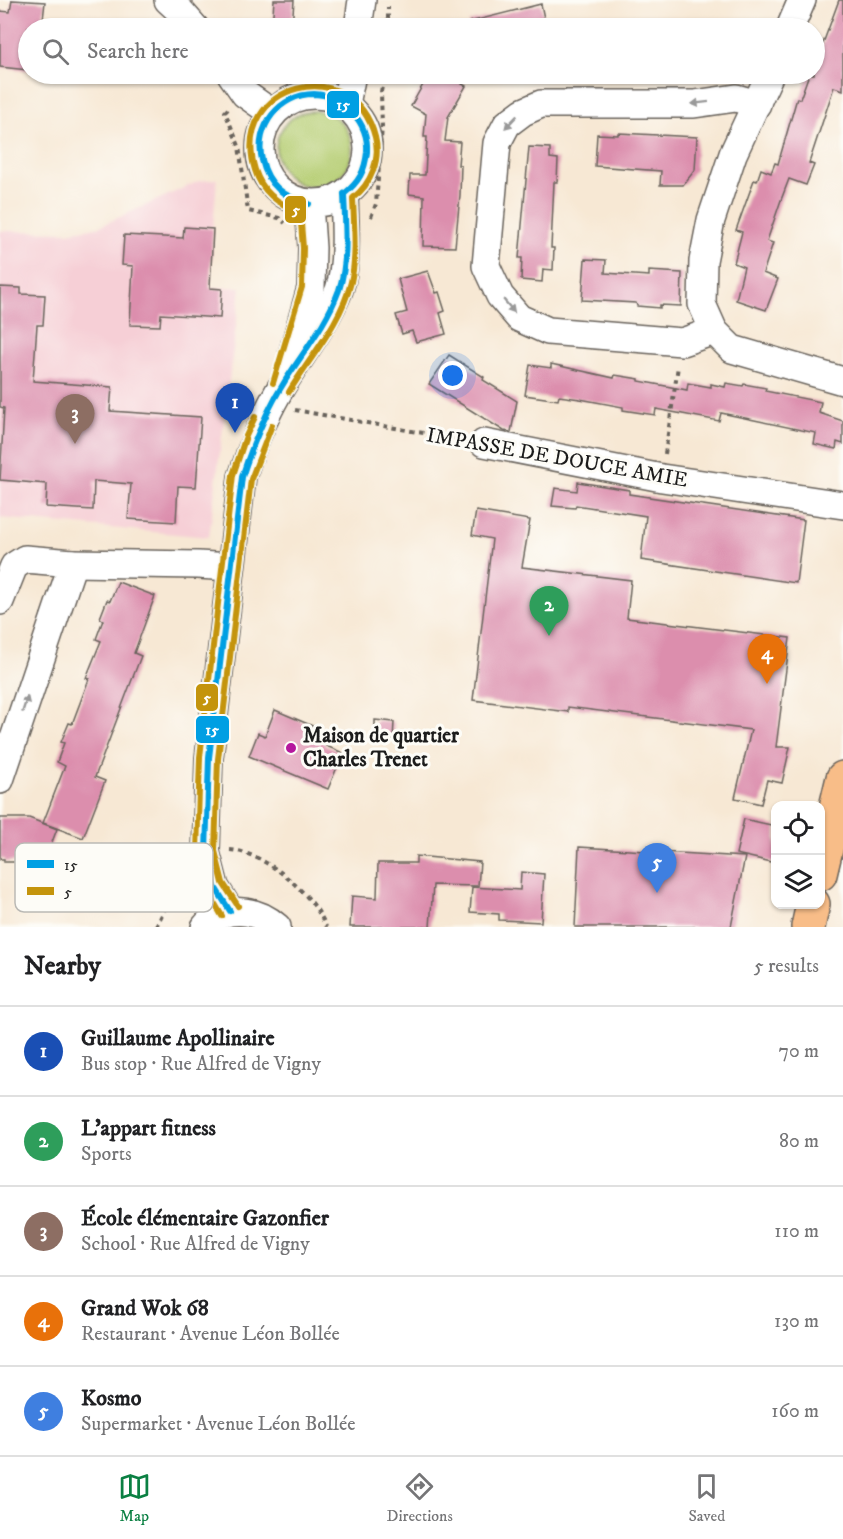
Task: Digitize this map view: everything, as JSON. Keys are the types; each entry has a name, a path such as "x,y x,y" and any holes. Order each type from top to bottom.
{"main road":[{"path":"825,855 843,778"},
{"path":"808,927 812,909"}],"street":[{"path":"359,18 362,0"},
{"path":"794,18 802,0"},
{"path":"238,84 245,94 272,113"},
{"path":"346,104 350,84"},
{"path":"766,84 733,154 711,220 705,251 702,304 714,331 732,348 843,381"},
{"path":"309,94 328,96 346,104 357,115 366,133 368,152 364,171 358,181 344,194 327,202 309,204 292,200 276,190 265,175 258,148 262,130 272,113 290,99 309,94"},
{"path":"714,331 682,342 548,331 519,318 500,296 486,266 497,142 507,124 523,112 541,104 694,104 736,98 757,104"},
{"path":"206,843 209,758 242,477 254,439 278,393 320,329 339,289 345,248 344,194"},
{"path":"278,393 311,288 312,248 309,204"},
{"name":"IMPASSE DE DOUCE AMIE","path":"484,443 662,478 843,505"},
{"path":"0,601 14,566 25,559 231,567"},
{"path":"0,780 73,562"},
{"path":"213,883 230,911"},
{"path":"205,927 209,922 230,911 255,912 267,918 277,927"}],"path":[{"path":"388,0 388,18"},
{"path":"662,478 682,342"},
{"name":"IMPASSE DE DOUCE AMIE","path":"278,393 303,412 484,443"},
{"path":"213,852 243,851 264,861 303,894 326,927"},
{"path":"156,927 163,912"}],"shaded area":[{"path":"217,179 208,288 241,287 209,537 0,518 0,231 68,232 98,227 199,181"}],"green space":[{"path":"307,111 321,111 335,117 346,128 352,142 349,164 341,176 321,187 307,187 293,181 282,170 276,156 276,142 282,128 293,117"}],"building":[{"path":"12,0 45,2 43,18 18,18 18,69 0,67 0,11 10,12"},
{"path":"274,0 294,0 293,18 273,18"},
{"path":"839,0 843,0 843,90 834,87 809,163 814,165 806,185 789,179 781,200 767,241 773,243 763,273 778,279 766,310 736,300 744,267 734,263 742,232 736,230 754,180 757,181 761,169 771,173 775,163 778,164 797,98 800,99 805,84 825,84 825,38"},
{"path":"541,4 544,18 485,18"},
{"path":"423,84 462,84 466,86 448,117 445,141 460,142 458,165 461,165 460,195 455,247 423,246 424,196 409,194 410,175 425,175 426,114 411,106"},
{"path":"618,133 697,137 695,170 683,185 660,185 661,171 595,166 597,134 618,135"},
{"path":"529,147 550,148 550,158 558,159 557,182 554,182 551,248 554,248 553,270 543,269 542,282 521,280 522,258 519,258"},
{"path":"184,227 213,229 210,288 222,289 220,318 161,314 160,326 130,325 133,266 122,265 124,235 183,238"},
{"path":"585,259 606,260 605,273 649,276 649,271 682,273 681,306 660,305 660,308 637,306 636,303 582,300"},
{"path":"428,271 436,293 439,292 445,311 440,313 446,334 416,342 412,331 402,334 396,315 407,312 398,279"},
{"path":"0,287 21,288 21,294 45,295 43,325 37,325 33,381 112,387 110,411 201,417 196,487 178,486 176,522 128,519 131,484 94,481 93,510 46,507 47,484 0,480 4,408 0,407"},
{"path":"449,355 517,401 511,432 504,431 429,384"},
{"path":"551,364 614,378 615,375 687,390 688,383 711,387 711,384 725,387 726,383 743,386 744,384 766,388 765,391 821,402 819,413 843,421 843,444 837,442 836,449 814,444 816,433 721,413 719,421 656,409 655,415 623,410 623,407 559,396 558,400 525,395 530,365 551,368"},
{"path":"578,482 629,490 629,494 804,520 796,583 641,560 646,516 576,505 575,508 552,506 555,488 577,491"},
{"path":"476,511 530,520 522,567 631,580 627,618 790,638 776,747 790,747 782,783 767,780 761,804 735,798 751,730 568,707 568,712 473,700 492,539 472,535"},
{"path":"118,582 155,596 134,653 141,656 95,777 105,781 83,838 43,823 65,766 57,762 64,743 61,742 69,723 72,724 89,679 86,678 101,641 96,639 103,620 100,618"},
{"name":"Maison de quartier Charles Trenet","path":"275,710 329,733 324,745 343,753 328,789 249,756 258,733 265,736"},
{"path":"375,720 394,722 393,739 375,738"},
{"path":"0,818 29,818 57,829 52,843 15,843 15,862 4,862 4,859 0,859"},
{"path":"744,819 771,825 771,862 736,854"},
{"path":"579,847 745,857 731,927 575,927"},
{"path":"416,856 480,862 478,886 433,885 430,927 350,927 352,896 377,898 378,863 416,863"},
{"path":"521,872 544,874 541,922 499,920 499,914 470,912 472,887 520,890"}],"transit line":[{"name":"5","path":"273,383 302,287 303,248 300,211 278,201 262,185 255,170 252,140 260,116 276,99 297,89 321,87 343,94 362,110 375,137 377,154 369,179 353,198 354,261 346,297 333,326 289,392"},
{"name":"15","path":"309,204 292,198 273,184 265,169 261,148 262,136 272,115 280,106 301,96 314,94 335,99 352,112 364,130 367,152 365,165 354,185 344,194"},
{"name":"15","path":"206,843 209,758 242,477 255,440 272,404 322,325 339,290 345,255 344,194"},
{"name":"5","path":"233,475 255,417"},
{"name":"5","path":"238,906 223,883 215,851 218,759 251,479 272,425"},
{"name":"5","path":"197,843 200,757 233,475"},
{"name":"15","path":"213,879 215,887 230,911"},
{"name":"5","path":"213,900 222,916"}],"place":[{"name":"Guillaume Apollinaire","path":"235,433"},
{"name":"École élémentaire Gazonfier","path":"75,444"},
{"name":"L'appart fitness","path":"549,636"},
{"name":"Grand Wok 68","path":"767,684"},
{"name":"Maison de quartier Charles Trenet","path":"291,748"},
{"name":"Kosmo","path":"657,893"}]}
